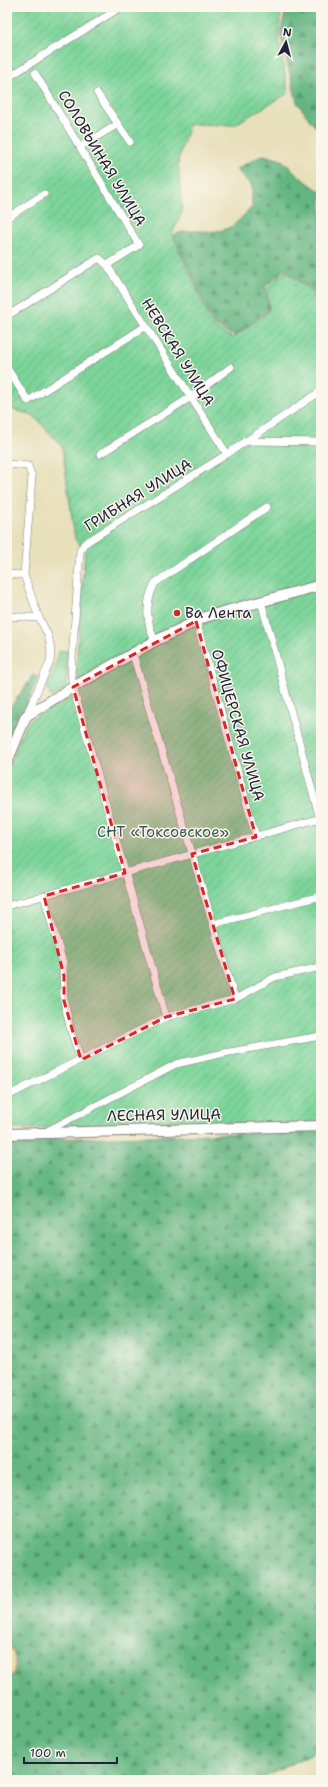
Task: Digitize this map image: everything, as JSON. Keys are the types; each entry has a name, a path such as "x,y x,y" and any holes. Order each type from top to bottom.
{"street":[{"path":"7,78 121,7"},
{"name":"СОЛОВЬИНАЯ УЛИЦА","path":"35,73 139,245 107,265"},
{"path":"97,93 130,142"},
{"path":"80,147 118,124"},
{"path":"7,218 44,194"},
{"path":"7,316 99,258 107,265"},
{"name":"НЕВСКАЯ УЛИЦА","path":"107,265 227,454"},
{"path":"7,368 28,402 146,326"},
{"path":"100,454 191,397 231,368"},
{"name":"ГРИБНАЯ УЛИЦА","path":"166,1017 73,687 71,673 80,551 84,544 227,454 321,391"},
{"path":"245,441 321,442"},
{"path":"7,464 28,466 32,477 24,575 39,618 49,636 51,654 50,662 7,762"},
{"path":"155,641 148,620 149,594 155,583 267,507"},
{"path":"7,574 24,575"},
{"path":"26,716 73,687 155,641 196,621 261,601 321,585"},
{"path":"7,906 320,819 261,601"},
{"path":"7,616 39,618"},
{"name":"ОФИЦЕРСКАЯ УЛИЦА","path":"196,621 256,837"},
{"path":"134,654 235,999"},
{"path":"44,896 63,963 64,1001 71,1031 81,1060"},
{"path":"213,924 321,896"},
{"path":"7,1096 166,1017 235,999 275,977 321,967"},
{"path":"44,1132 176,1064 224,1053 321,1036"},
{"name":"ЛЕСНАЯ УЛИЦА","path":"7,1134 321,1126"}],"highlighted area":[{"path":"196,621 256,837 192,854 235,999 166,1017 81,1060 64,1001 64,976 44,896 125,873 73,687"}],"green space":[{"name":"СНТ «Токсовское»","path":"7,7 282,7 278,34 288,93 234,125 189,124 178,160 182,212 172,234 214,328 233,338 269,311 267,288 284,271 308,288 321,306 321,1123 7,1129 7,769 24,728 31,719 82,692 76,670 85,551 75,539 62,446 33,415 7,408"},
{"path":"287,7 321,7 321,132 312,123 297,102 280,33"},
{"path":"263,155 282,160 300,177 321,192 321,303 309,287 284,269 265,287 268,310 234,336 215,326 174,235 188,231 222,230 229,228 238,221 252,207 252,186 236,169"},
{"path":"59,651 67,651 67,689 51,697 47,688 54,672"},
{"path":"34,674 38,678 7,750 7,712"},
{"path":"321,1131 321,1749 259,1780 7,1780 7,1686 12,1649 7,1642 7,1140"}],"sand":[{"path":"7,1642 14,1656 15,1666 14,1671 8,1680 7,1686"}],"place":[{"name":"Ва Лента","path":"177,613"}]}
